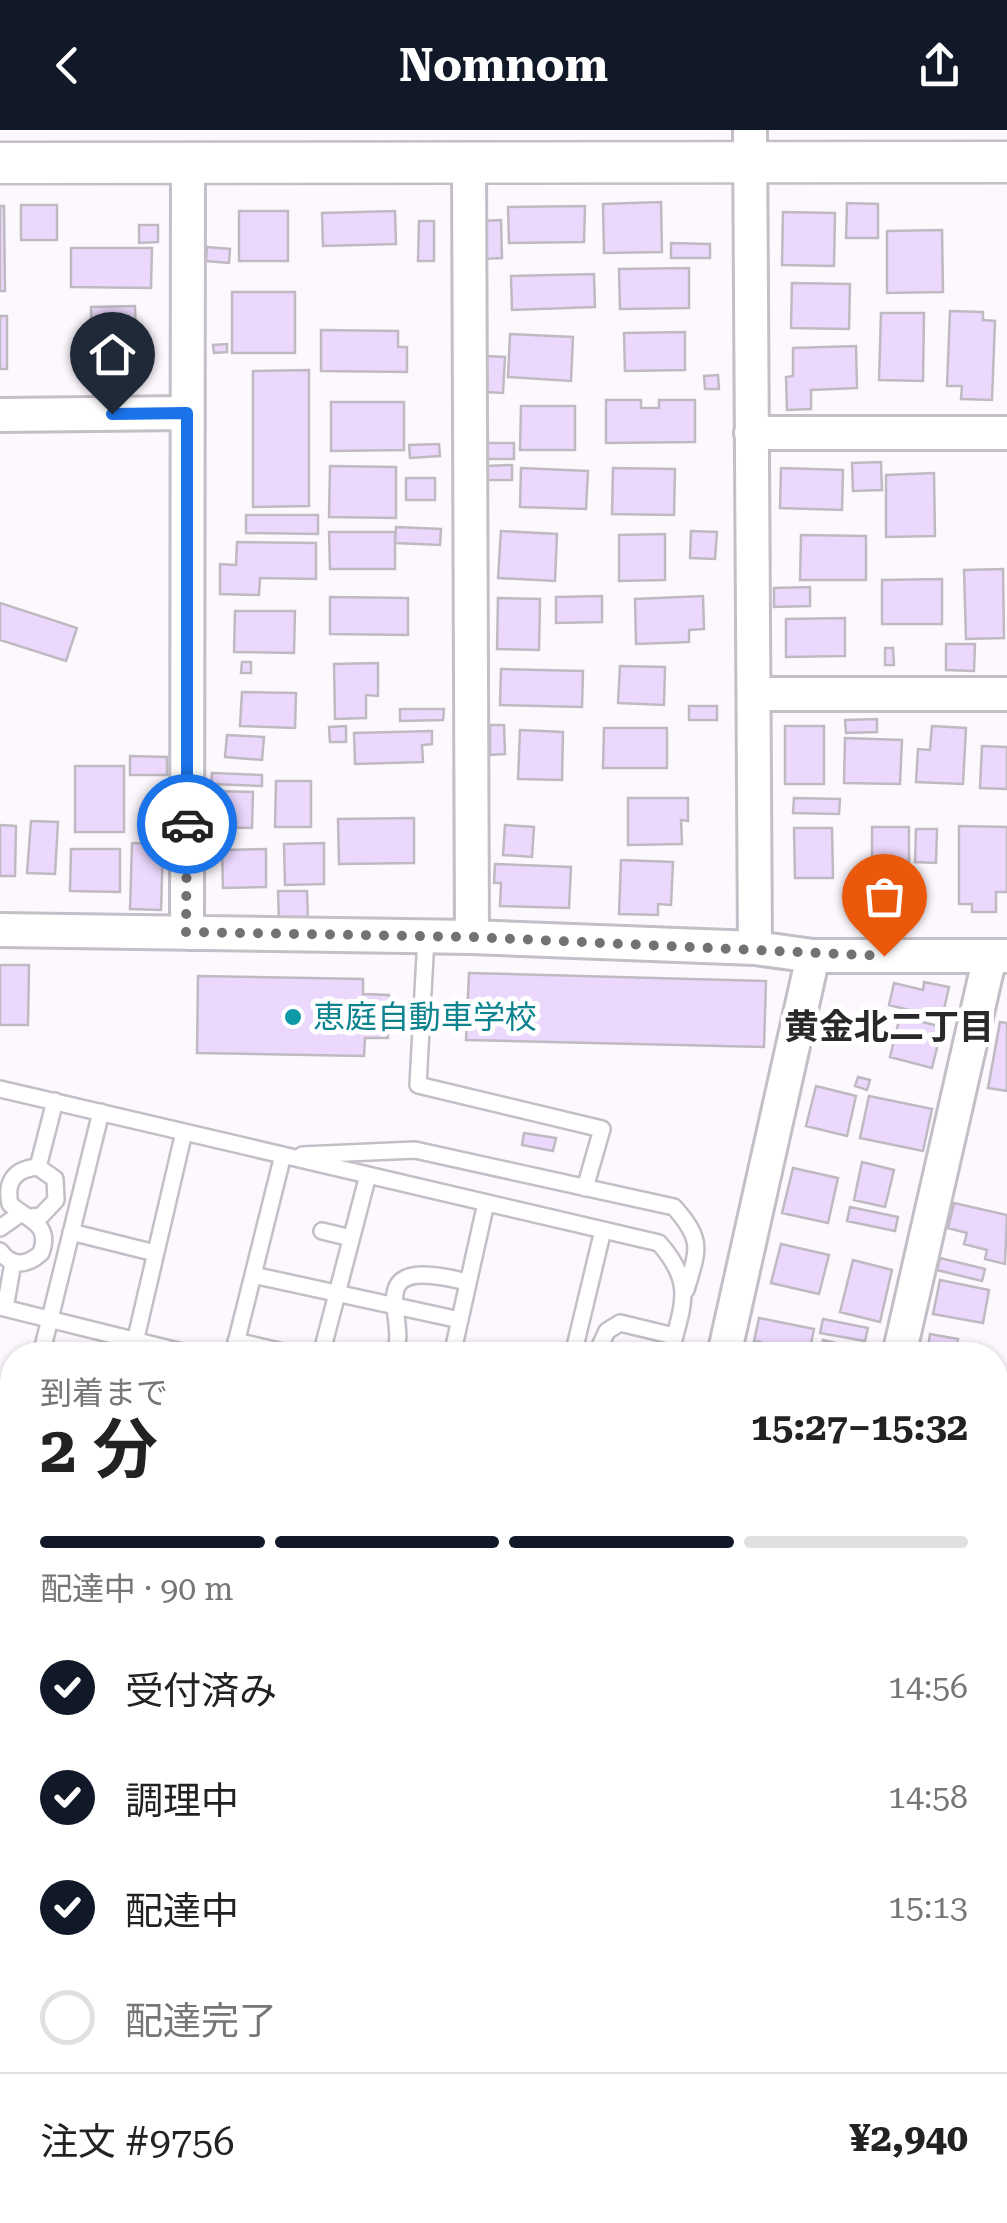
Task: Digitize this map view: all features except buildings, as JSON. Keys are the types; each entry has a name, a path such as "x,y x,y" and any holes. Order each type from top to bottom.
{"street":[{"path":"750,145 755,948"},
{"path":"0,163 468,161 750,145 1007,162"},
{"path":"186,932 188,161"},
{"path":"468,161 472,937"},
{"path":"0,415 187,413"},
{"path":"752,433 1007,433"},
{"path":"754,694 1007,694"},
{"path":"0,930 472,937 755,948 812,956 999,956 902,1342"},
{"path":"727,1342 812,956"}],"lane":[{"path":"426,936 418,1084 602,1129 585,1188"},
{"path":"0,1089 659,1243 678,1264 686,1290"},
{"path":"38,1167 55,1102"},
{"path":"45,1342 101,1112"},
{"path":"134,1342 184,1132"},
{"path":"283,1155 415,1150 674,1207 694,1230 698,1248 673,1342"},
{"path":"236,1342 283,1155"},
{"path":"0,1228 25,1215 42,1216 56,1200 55,1180 38,1167 24,1168 12,1176 7,1190 10,1204 25,1215 44,1233 44,1244 33,1260 13,1263"},
{"path":"324,1342 368,1175"},
{"path":"455,1342 486,1203"},
{"path":"322,1230 352,1238"},
{"path":"576,1342 603,1230"},
{"path":"71,1232 155,1253"},
{"path":"0,1251 13,1263"},
{"path":"13,1263 2,1308 50,1319 116,1342"},
{"path":"398,1342 392,1305 396,1289 428,1272 467,1282"},
{"path":"253,1276 460,1320"},
{"path":"602,1342 608,1331 620,1323 674,1336"}],"way so far":[{"path":"187,824 186,932 472,937 755,948 812,956 884,956"}],"place":[{"name":"恵庭自動車学校","path":"293,1017"}],"district":[{"name":"黄金北二丁目","path":"889,1027"}],"route":[{"path":"112,414 187,413 187,824"}]}
